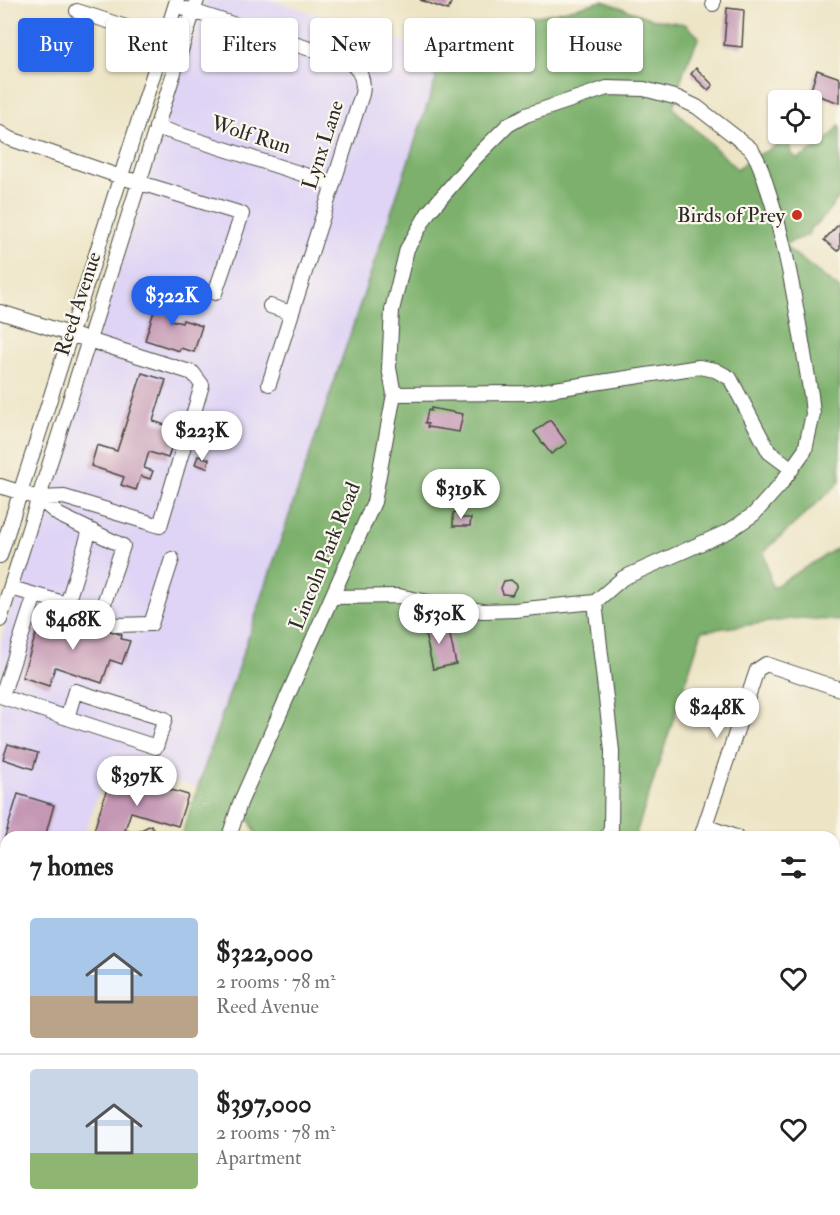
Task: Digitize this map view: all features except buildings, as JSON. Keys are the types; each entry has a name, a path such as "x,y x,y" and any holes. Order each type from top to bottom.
{"street":[{"name":"Lynx Lane","path":"177,3 195,6 347,61 355,66 361,75 363,88 269,384"},
{"name":"Reed Avenue","path":"172,18 177,3"},
{"name":"Reed Avenue","path":"189,24 195,6"},
{"path":"77,11 106,21"},
{"name":"Reed Avenue","path":"0,556 155,72"},
{"name":"Reed Avenue","path":"0,620 173,72"},
{"name":"Lincoln Park Road","path":"231,831 240,803 374,502 394,394 389,368 392,310 407,249 428,213 475,158 508,125 526,115 607,88 644,89 678,98 697,107 757,156 785,252 813,414 811,432 805,450 754,514 729,531 623,578 595,602"},
{"name":"Wolf Run","path":"156,127 333,184"},
{"path":"0,133 8,138 121,177 242,214 215,294"},
{"path":"270,306 291,313"},
{"path":"0,312 193,373 202,385 160,526 64,497 38,498"},
{"path":"394,394 529,393 699,367 716,370 730,378 769,452 792,469"},
{"path":"0,486 38,498 58,515 123,546 99,618 117,625 151,624 172,560"},
{"path":"11,588 67,604 90,530"},
{"path":"35,595 1,696 67,718 156,747 165,719 75,691 67,718"},
{"path":"333,597 399,596 483,611 595,602 612,751 609,831"},
{"path":"703,831 757,670 766,664 840,689"}],"shaded area":[{"path":"205,0 272,0 329,18 310,18 310,72 392,72 392,38 404,42 404,72 433,72 436,78 197,788 110,759 86,831 0,831 0,643 182,72 189,72 189,50"}],"green space":[{"path":"603,1 652,19 685,24 699,37 684,70 673,108 737,169 748,160 781,144 790,144 791,153 798,159 824,144 840,125 840,196 818,224 811,227 808,235 783,245 840,289 840,482 764,552 772,588 840,546 840,621 800,618 702,631 637,831 255,831 241,804 231,831 183,831 436,79 433,72 535,72 535,18 526,18"}],"place":[{"name":"Birds of Prey","path":"797,215"}]}
